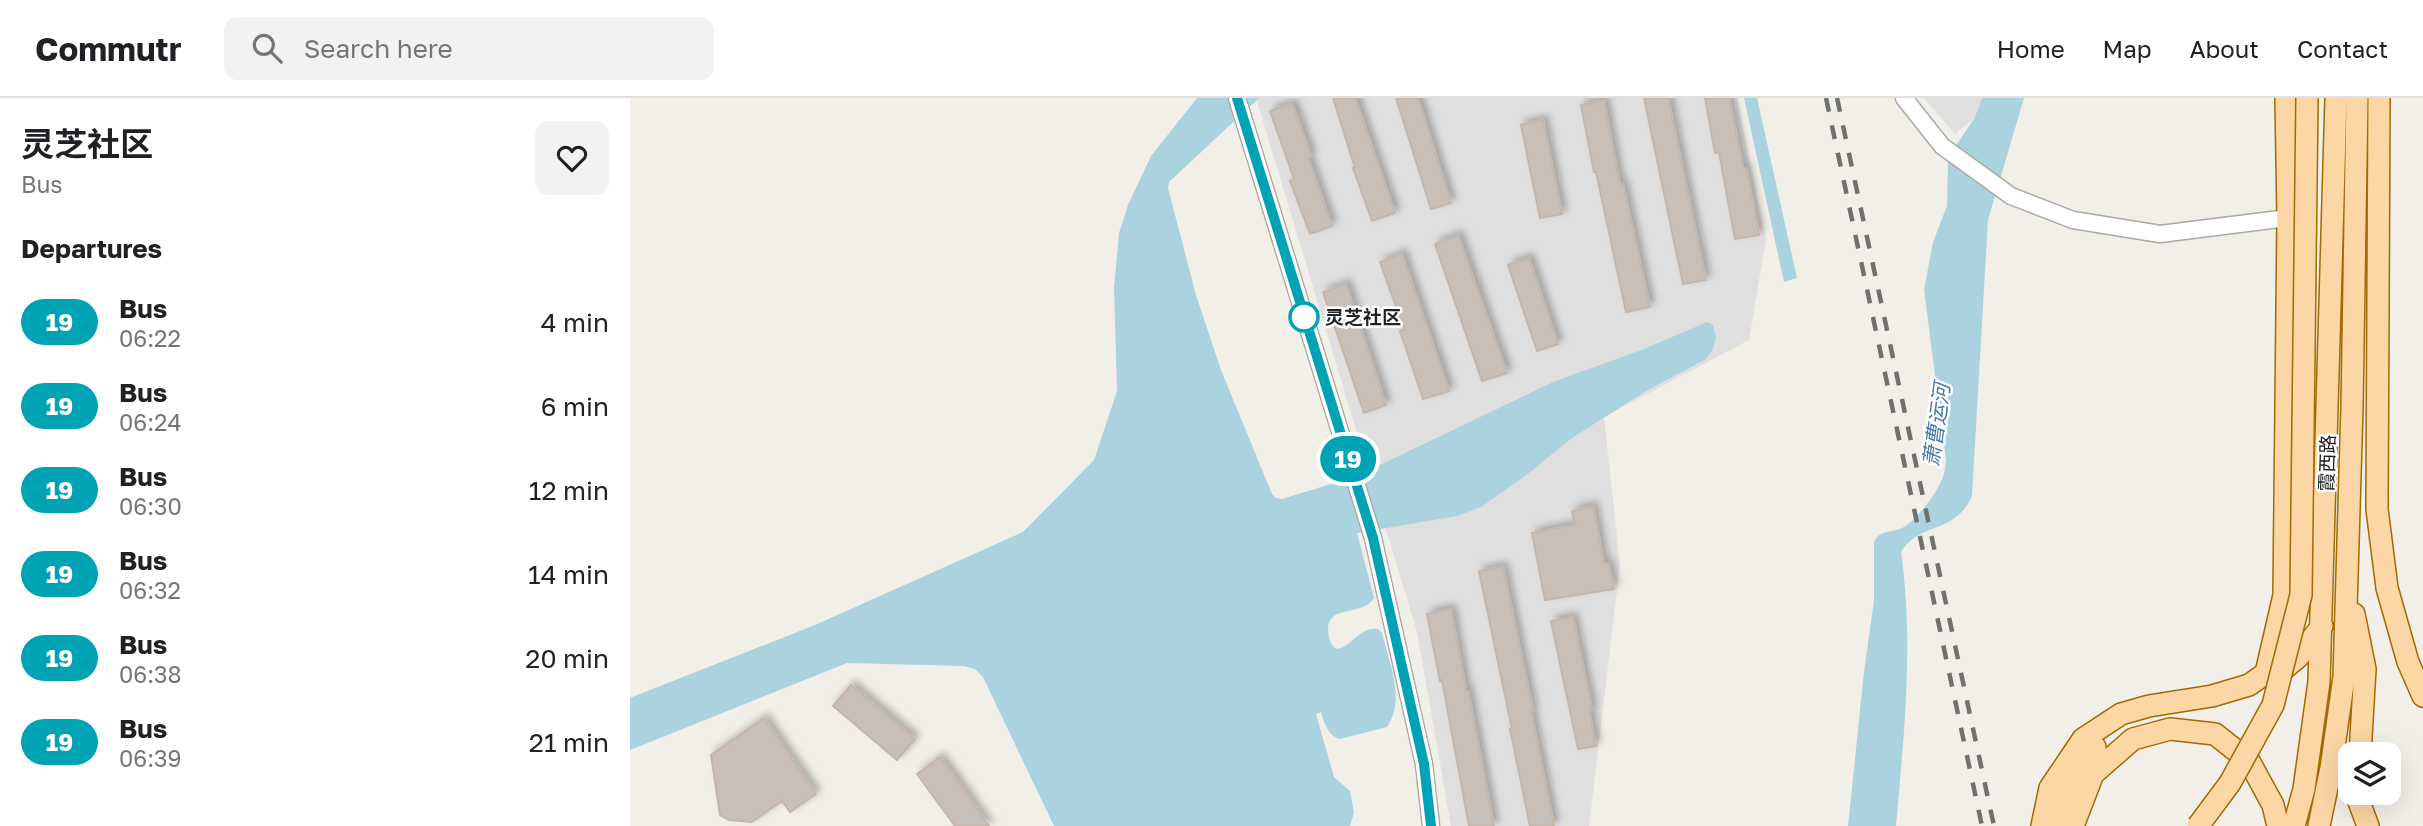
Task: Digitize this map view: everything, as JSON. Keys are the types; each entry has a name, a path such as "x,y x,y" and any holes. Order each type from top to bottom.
{"main road":[{"path":"2042,826 2050,788 2083,739 2121,714 2149,706 2212,696 2249,685 2266,673 2284,595 2288,218 2286,98"},
{"path":"2198,826 2230,783 2273,705 2301,595 2307,98"},
{"name":"霞西路","path":"2294,826 2304,789 2319,682 2336,98"},
{"name":"霞西路","path":"2319,826 2331,768 2344,677 2357,98"},
{"path":"2379,98 2377,509 2387,588 2408,662 2423,696"},
{"path":"2348,579 2365,668 2361,742"},
{"path":"2060,826 2067,795 2090,751 2126,723 2152,712 2216,706 2254,695 2298,657 2322,626"},
{"path":"2073,826 2093,774 2133,739 2170,729 2215,734 2249,761 2273,805 2278,826"},
{"path":"2360,805 2368,826"}],"street":[{"path":"1237,98 1373,538 1424,764 1432,826"},
{"path":"1904,98 1942,146 2011,196 2073,220 2160,234 2288,218"}],"shaded area":[{"path":"1256,98 1737,98 1766,239 1749,340 1604,417 1620,565 1589,826 1451,826 1417,632"},
{"path":"1924,98 1982,98 1975,117 1955,134"}],"water":[{"path":"1197,98 1259,98 1169,182 1168,188 1196,295 1221,370 1276,498 1282,499 1357,476 1553,382 1644,349 1707,322 1713,325 1716,337 1713,349 1706,359 1646,391 1572,438 1481,507 1457,516 1357,533 1374,598 1369,604 1334,616 1328,629 1329,638 1336,649 1347,645 1361,633 1378,629 1382,633 1396,693 1393,716 1387,727 1340,739 1325,725 1321,712 1316,714 1334,777 1350,791 1354,813 1350,826 1054,826 983,677 975,669 964,666 847,663 630,750 630,698 815,625 1023,532 1094,460 1117,391 1114,287 1119,233 1128,205 1151,156"},
{"path":"1744,98 1757,98 1797,278 1784,282"},
{"path":"1982,98 2024,98 1988,220 1972,496 1957,517 1917,536 1901,552 1907,655 1905,723 1896,826 1848,826 1874,600 1874,542 1880,535 1902,528 1913,520 1935,493 1945,470 1946,460 1924,290 1933,242 1947,206 1948,162 1975,117"}],"building":[{"path":"1333,98 1355,98 1395,213 1372,221"},
{"path":"1396,98 1418,98 1451,203 1431,209"},
{"path":"1644,98 1668,98 1706,280 1683,284"},
{"path":"1705,98 1729,98 1759,235 1735,239 1719,152 1715,153"},
{"path":"1604,101 1620,185 1623,184 1650,307 1626,312 1581,105"},
{"path":"1292,103 1332,226 1310,234 1290,181 1294,179 1270,111"},
{"path":"1543,120 1562,214 1540,218 1521,125"},
{"path":"1458,235 1507,373 1482,381 1435,244"},
{"path":"1402,254 1449,391 1423,399 1400,331 1404,329 1380,262"},
{"path":"1529,258 1558,344 1537,351 1508,265"},
{"path":"1346,284 1386,405 1364,413 1323,292"},
{"path":"1593,506 1604,564 1608,563 1614,589 1545,600 1532,533 1575,525 1572,511"},
{"path":"1503,567 1554,826 1530,826 1510,729 1479,571"},
{"path":"1451,609 1494,826 1469,826 1442,680 1440,681 1427,614"},
{"path":"1573,617 1592,710 1589,711 1596,746 1578,749 1551,621"},
{"path":"851,685 915,739 897,760 833,706"},
{"path":"764,718 816,794 790,812 782,801 752,822 729,820 720,815 711,755"},
{"path":"940,757 989,826 955,826 917,774"}],"railway":[{"path":"1826,98 1982,826"},
{"path":"1837,98 1994,826"}],"bus line":[{"name":"19","path":"1237,98 1373,538 1424,764 1431,826"}],"place":[{"name":"灵芝社区","path":"1304,317"}],"water label":[{"name":"萧曹运河","path":"1937,425"}]}
